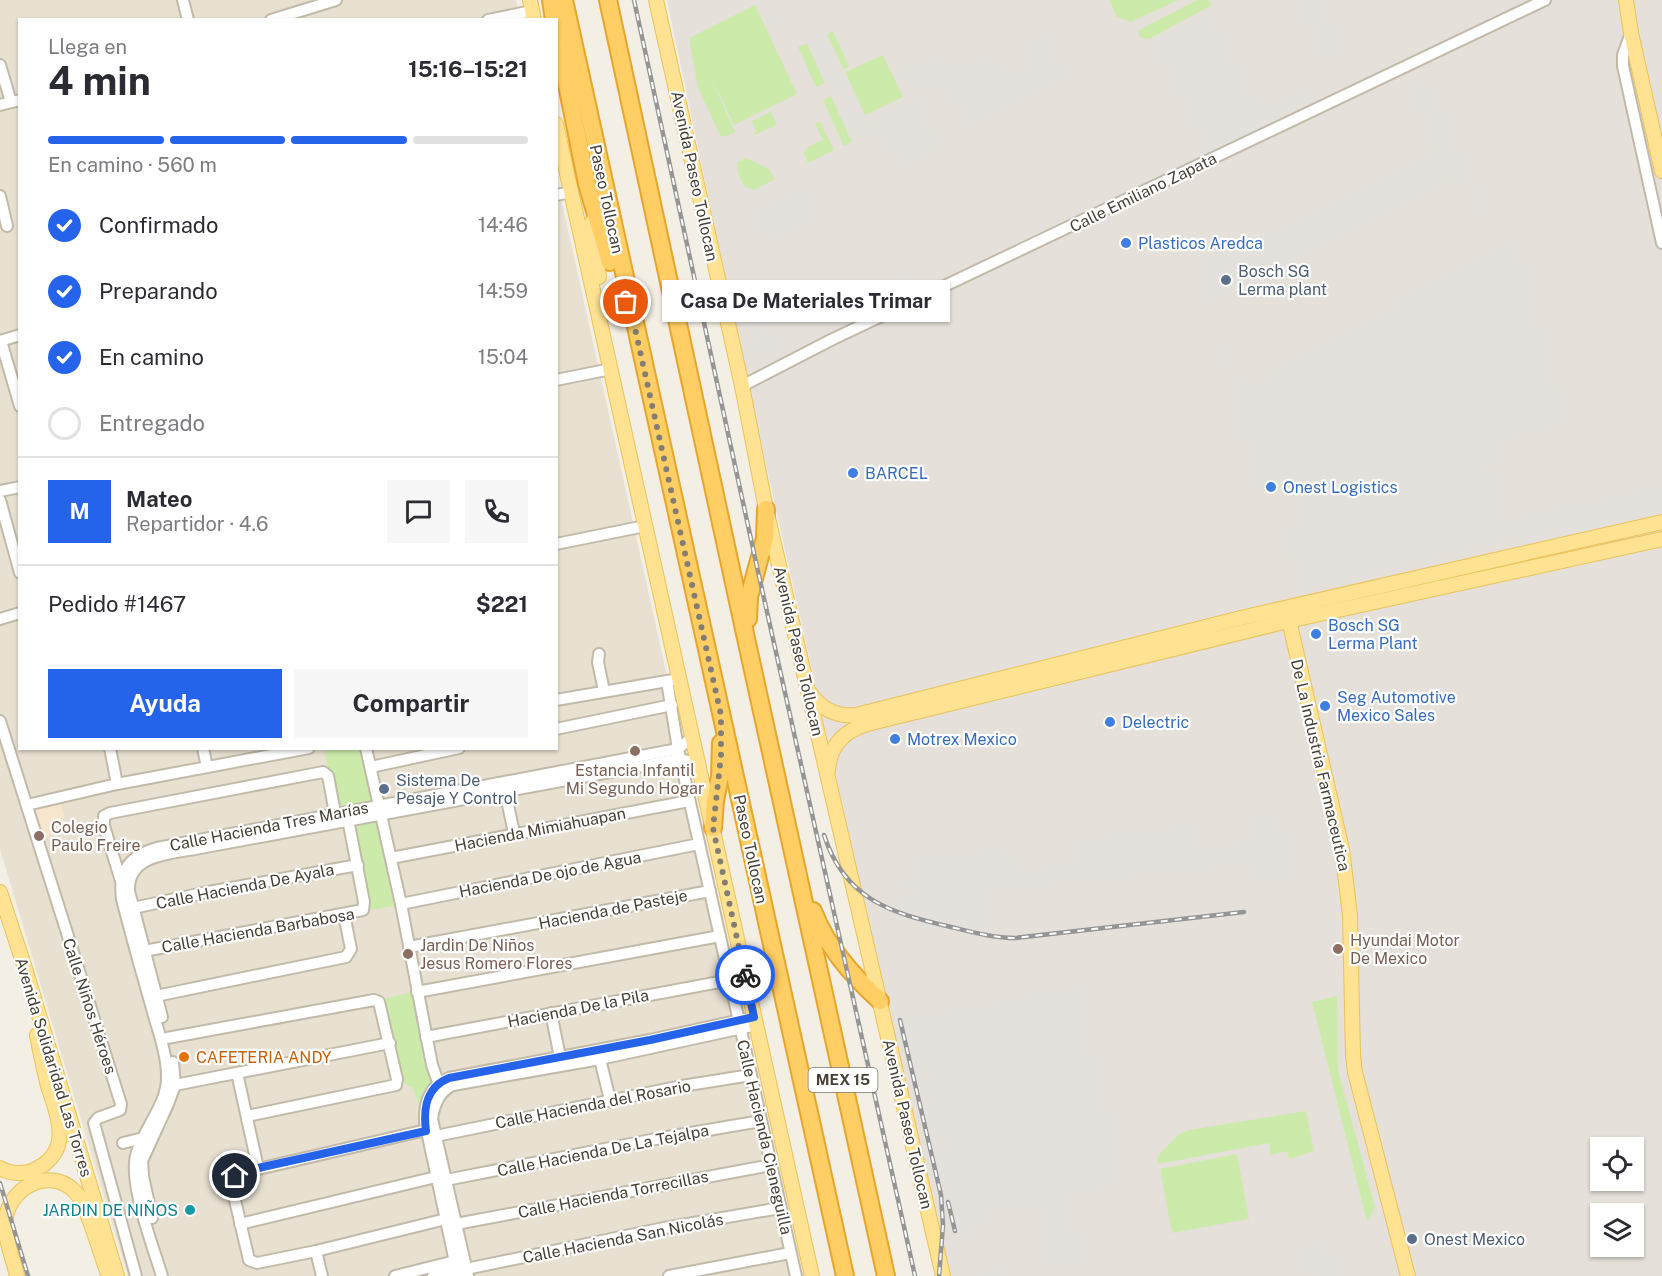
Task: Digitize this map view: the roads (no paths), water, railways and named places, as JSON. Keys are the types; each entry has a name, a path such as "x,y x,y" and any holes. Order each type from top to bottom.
{"highway":[{"path":"551,0 554,18"},
{"name":"Paseo Tollocan","path":"564,0 845,1276"},
{"name":"MEX 15","path":"608,0 886,1276"},
{"path":"619,0 634,85 633,115"},
{"path":"558,37 587,184 614,275 623,298 630,306"},
{"path":"747,644 749,633 747,607 765,538 766,509"},
{"path":"713,828 721,756 721,715"},
{"path":"800,885 831,946 863,985 880,1001"}],"main road":[{"name":"Avenida Paseo Tollocan","path":"658,0 742,386 766,509 943,1276"},
{"path":"1626,0 1631,33 1662,171"},
{"path":"558,132 645,526 673,680 691,738 713,828 812,1276"},
{"path":"587,184 600,290 601,320"},
{"path":"807,686 817,702 831,712 841,715 856,715 920,705 1662,522"},
{"path":"1287,614 1662,539"},
{"name":"De La Industria Farmaceutica","path":"1287,614 1342,849 1350,915 1355,1072 1408,1276"},
{"path":"827,772 828,763 837,742 848,732 920,705"},
{"path":"831,712 837,742"},
{"name":"Avenida Solidaridad Las Torres","path":"0,892 117,1276"},
{"path":"0,1168 14,1173 38,1168 51,1157 59,1140 57,1121 41,1061 24,965"},
{"path":"16,1276 6,1216 10,1204 18,1194 31,1184 43,1180 62,1183 78,1195 109,1276"},
{"path":"0,1230 16,1276"}],"street":[{"path":"183,0 188,18"},
{"path":"278,18 336,0"},
{"name":"Calle Emiliano Zapata","path":"742,386 831,340 1545,0"},
{"path":"497,18 532,10"},
{"path":"1631,33 1623,55 1623,66 1662,243"},
{"path":"0,65 10,102"},
{"path":"558,195 572,192"},
{"path":"0,196 3,228 18,223"},
{"path":"18,336 1,341 18,399"},
{"path":"558,380 611,369"},
{"path":"0,491 18,487"},
{"path":"0,500 18,566"},
{"path":"558,544 645,526"},
{"path":"0,619 18,614"},
{"path":"599,654 598,663 604,691"},
{"path":"558,700 673,680"},
{"name":"Calle Hacienda Cieneguilla","path":"673,680 672,705 679,754 796,1276"},
{"path":"558,729 672,705"},
{"name":"Calle Niños Héroes","path":"0,721 122,1104 120,1110 98,1118 94,1123 136,1276"},
{"name":"Calle Hacienda Tres Marías","path":"679,754 691,738"},
{"path":"110,750 117,784"},
{"path":"203,750 207,767"},
{"path":"27,805 117,784 298,750"},
{"path":"366,750 401,904 426,1037 441,1086 432,1119 431,1133 461,1271"},
{"path":"370,767 450,750"},
{"name":"Calle Hacienda Tres Marías","path":"169,1276 154,1227 143,1176 142,1161 146,1140 167,1083 156,996 144,951 122,899 121,881 133,859 148,850 679,754 696,763"},
{"path":"121,881 104,826 104,816 321,772 325,772 328,776 344,815 358,865"},
{"name":"Calle Hacienda Tres Marías","path":"458,795 505,791 569,774"},
{"path":"505,791 514,833"},
{"name":"Hacienda Mimiahuapan","path":"391,858 689,801"},
{"name":"Calle Hacienda Tres Marías","path":"162,1276 137,1189 135,1159 168,1104 175,1085 174,1070 167,1038 158,1017 134,928 129,891 130,879 134,869 148,859 344,815"},
{"name":"Hacienda De ojo de Agua","path":"401,904 699,844"},
{"name":"Calle Hacienda Barbabosa","path":"144,951 363,910 364,902 358,865"},
{"name":"Calle Hacienda De Ayala","path":"133,908 358,865"},
{"name":"Hacienda de Pasteje","path":"409,947 710,891"},
{"path":"156,996 342,959 348,956 351,949 344,914"},
{"path":"417,992 720,936"},
{"name":"Hacienda De la Pila","path":"426,1037 730,980"},
{"path":"167,1038 374,1000 379,1002 397,1079 395,1086 247,1116"},
{"path":"551,1013 560,1057"},
{"path":"441,1086 525,1068 560,1057 651,1044 755,1021"},
{"path":"175,1085 390,1043"},
{"path":"525,1068 600,1059 651,1044"},
{"path":"600,1059 610,1100"},
{"path":"237,1072 258,1168"},
{"name":"Calle Hacienda del Rosario","path":"240,1224 231,1183 235,1176 258,1168 431,1133 751,1075"},
{"name":"Calle Hacienda De La Tejalpa","path":"240,1224 441,1178 761,1121"},
{"path":"123,1143 146,1140"},
{"name":"Calle Hacienda Torrecillas","path":"240,1224 249,1260 262,1263 451,1222 771,1164"},
{"name":"Calle Hacienda San Nicolás","path":"461,1271 664,1228 780,1208"},
{"path":"316,1251 322,1276"},
{"path":"669,1276 790,1253"},
{"path":"395,1276 461,1271"},
{"path":"433,1276 461,1271"}],"railway":[{"path":"634,0 757,567 915,1276"},
{"path":"824,835 844,875 873,900 890,909 929,922 999,937 1015,938 1244,912"},
{"path":"900,1020 941,1195 943,1225 939,1276"},
{"path":"0,1183 28,1276"},
{"path":"948,1202 955,1231"}],"place":[{"name":"Plasticos Aredca","path":"1126,243"},
{"name":"Bosch SG Lerma plant","path":"1226,280"},
{"name":"Casa De Materiales Trimar","path":"626,302"},
{"name":"BARCEL","path":"853,473"},
{"name":"Onest Logistics","path":"1271,487"},
{"name":"Bosch SG Lerma Plant","path":"1316,634"},
{"name":"Seg Automotive Mexico Sales","path":"1325,706"},
{"name":"Delectric","path":"1110,722"},
{"name":"Motrex Mexico","path":"895,739"},
{"name":"Estancia Infantil Mi Segundo Hogar","path":"635,751"},
{"name":"Sistema De Pesaje Y Control","path":"384,789"},
{"name":"Colegio Paulo Freire","path":"39,836"},
{"name":"Hyundai Motor De Mexico","path":"1338,949"},
{"name":"Jardin De Niños Jesus Romero Flores","path":"408,954"},
{"name":"CAFETERIA ANDY","path":"184,1057"},
{"name":"JARDIN DE NIÑOS","path":"190,1210"},
{"name":"Onest Mexico","path":"1412,1239"}]}
